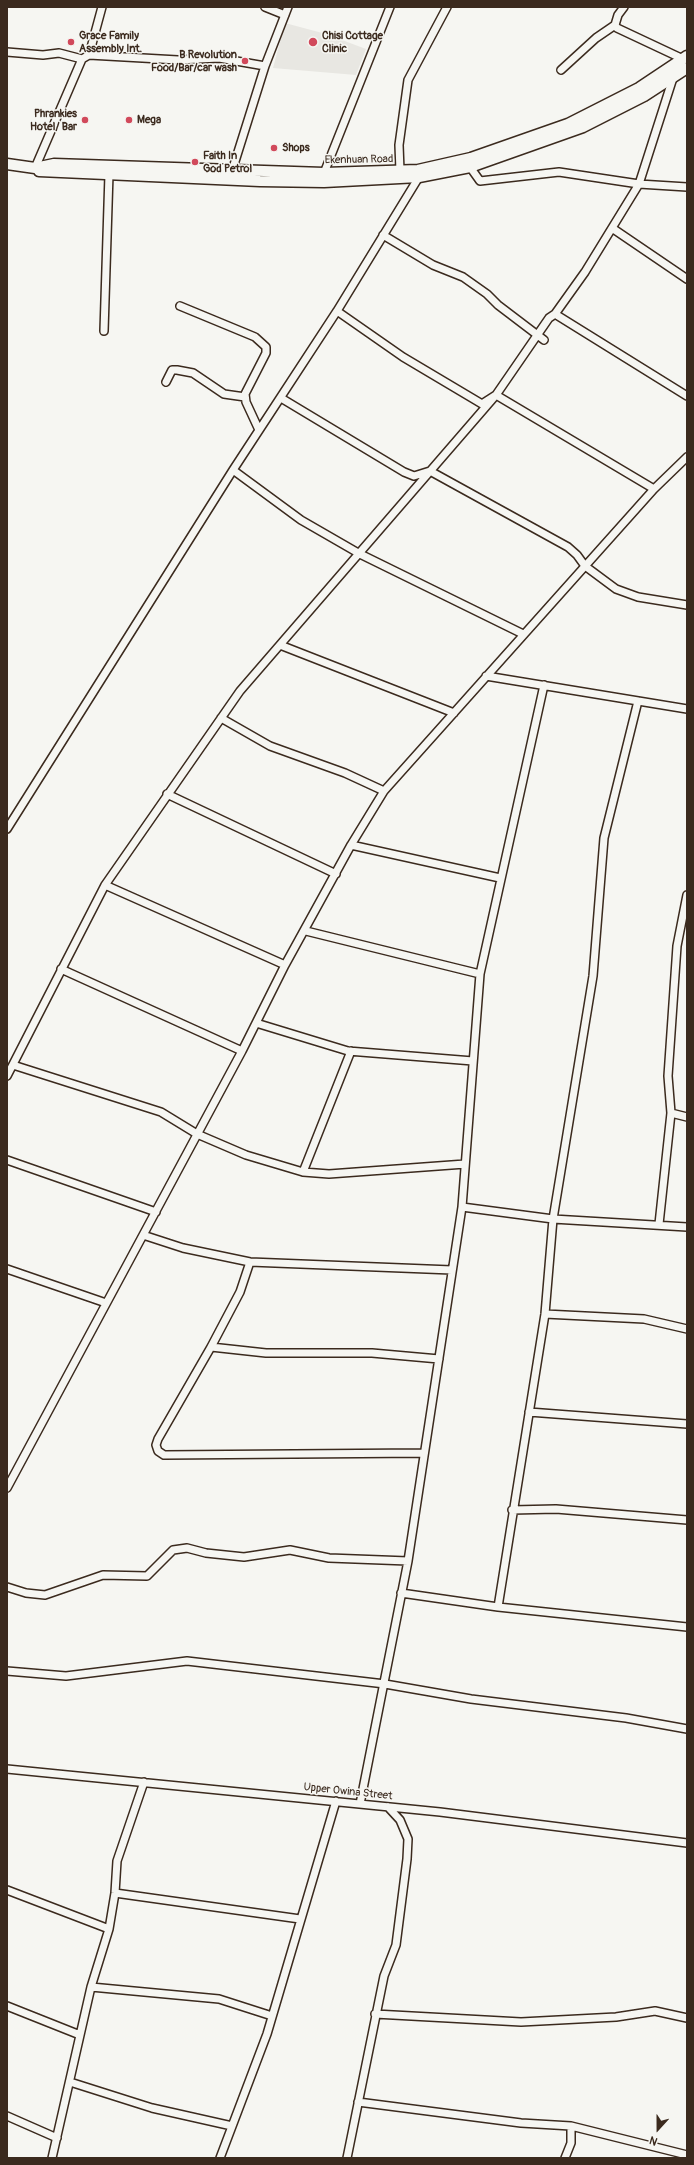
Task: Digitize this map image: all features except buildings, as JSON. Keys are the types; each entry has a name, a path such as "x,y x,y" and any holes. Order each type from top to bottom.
{"main road":[{"name":"Ekenhuan Road","path":"7,164 35,168 54,164 324,173 418,170 471,158 568,124 639,88 686,61"},
{"name":"Ekenhuan Road","path":"7,170 324,182 419,177 470,167 583,127 644,96 673,78 686,61"}],"street":[{"path":"89,55 102,7"},
{"path":"264,7 285,15"},
{"path":"232,171 265,66 288,7"},
{"path":"324,173 390,7"},
{"path":"400,171 399,145 408,80 447,7"},
{"path":"561,70 596,38 615,25 618,15 624,7"},
{"path":"615,25 617,28 686,61"},
{"path":"7,52 43,55 59,53 82,59"},
{"path":"35,168 82,59 89,55 178,60 219,58 265,66"},
{"path":"7,1076 105,885 240,691 496,395 549,318 555,314 585,272 639,184 673,78"},
{"path":"470,167 480,181 559,172 639,184 687,187"},
{"path":"104,332 109,174"},
{"path":"7,829 233,470 337,311 419,177"},
{"path":"612,228 687,279"},
{"path":"384,235 434,265 463,278 487,294 498,305 544,340"},
{"path":"180,306 255,337 266,347 266,353 245,394 245,398 259,430"},
{"path":"337,311 403,357 482,404 496,395"},
{"path":"555,314 687,396"},
{"path":"166,382 172,370 193,373 224,394 245,398"},
{"path":"496,395 654,489"},
{"path":"281,398 404,472 414,476 430,471 568,547 577,555 585,566 616,589 638,597 687,605"},
{"path":"7,1488 10,1477 156,1212 242,1051 285,965 306,931 351,845 384,791 654,489 687,457"},
{"path":"233,470 301,520 360,554 523,634"},
{"path":"280,644 454,713"},
{"path":"486,676 687,709"},
{"path":"360,1804 385,1684 408,1561 462,1207 480,974 500,878 544,685"},
{"path":"498,1607 512,1510 545,1314 553,1219 593,976 604,838 638,701"},
{"path":"221,718 270,746 345,773 384,791"},
{"path":"167,794 336,874"},
{"path":"351,845 500,878"},
{"path":"105,885 285,965"},
{"path":"659,1224 671,1113 668,1076 677,946 687,895"},
{"path":"306,931 480,974"},
{"path":"61,969 242,1051"},
{"path":"256,1023 351,1051 473,1061"},
{"path":"303,1172 351,1051"},
{"path":"12,1065 161,1112 197,1134 246,1155 303,1172 328,1174 465,1164"},
{"path":"671,1113 687,1117"},
{"path":"7,1160 156,1212"},
{"path":"462,1207 553,1219 659,1224 687,1227"},
{"path":"143,1235 183,1248 250,1262 452,1270"},
{"path":"250,1262 240,1292 211,1347 158,1439 156,1445 158,1451 164,1455 424,1452"},
{"path":"7,1269 106,1303"},
{"path":"545,1314 644,1319 687,1329"},
{"path":"211,1347 266,1353 372,1353 439,1359"},
{"path":"529,1412 687,1424"},
{"path":"512,1510 556,1510 687,1520"},
{"path":"7,1587 26,1593 45,1595 103,1575 147,1576 173,1550 187,1548 206,1553 244,1557 290,1550 329,1558 408,1561"},
{"path":"401,1593 498,1607 687,1627"},
{"path":"7,1671 66,1676 187,1661 385,1684 472,1699 626,1718 687,1729"},
{"name":"Upper Owina Street","path":"7,1769 336,1801 687,1843"},
{"path":"52,2158 91,1987 109,1929 115,1893 117,1861 144,1782"},
{"path":"220,2158 272,2016 336,1801"},
{"path":"347,2158 375,2014 384,1976 396,1945 407,1859 408,1839 400,1820 388,1807"},
{"path":"7,1890 109,1929"},
{"path":"115,1893 300,1919"},
{"path":"91,1987 219,1999 272,2016"},
{"path":"7,2006 80,2035"},
{"path":"375,2014 522,2022 616,2017 655,2011 687,2018"},
{"path":"70,2082 152,2108 232,2126"},
{"path":"358,2102 521,2123 571,2126 687,2155"},
{"path":"7,2116 57,2138"},
{"path":"565,2158 571,2143 571,2126"}],"shaded area":[{"name":"Chisi Cottage Clinic","path":"285,23 326,34 366,49 356,75 273,68"}],"place":[{"name":"Grace Family Assembly Int.","path":"71,42"},
{"name":"Chisi Cottage Clinic","path":"313,42"},
{"name":"B Revolution Food/Bar/car wash","path":"245,61"},
{"name":"Phrankies Hotel/ Bar","path":"85,120"},
{"name":"Mega","path":"129,120"},
{"name":"Shops","path":"274,148"},
{"name":"Faith In God Petrol","path":"195,162"}]}
